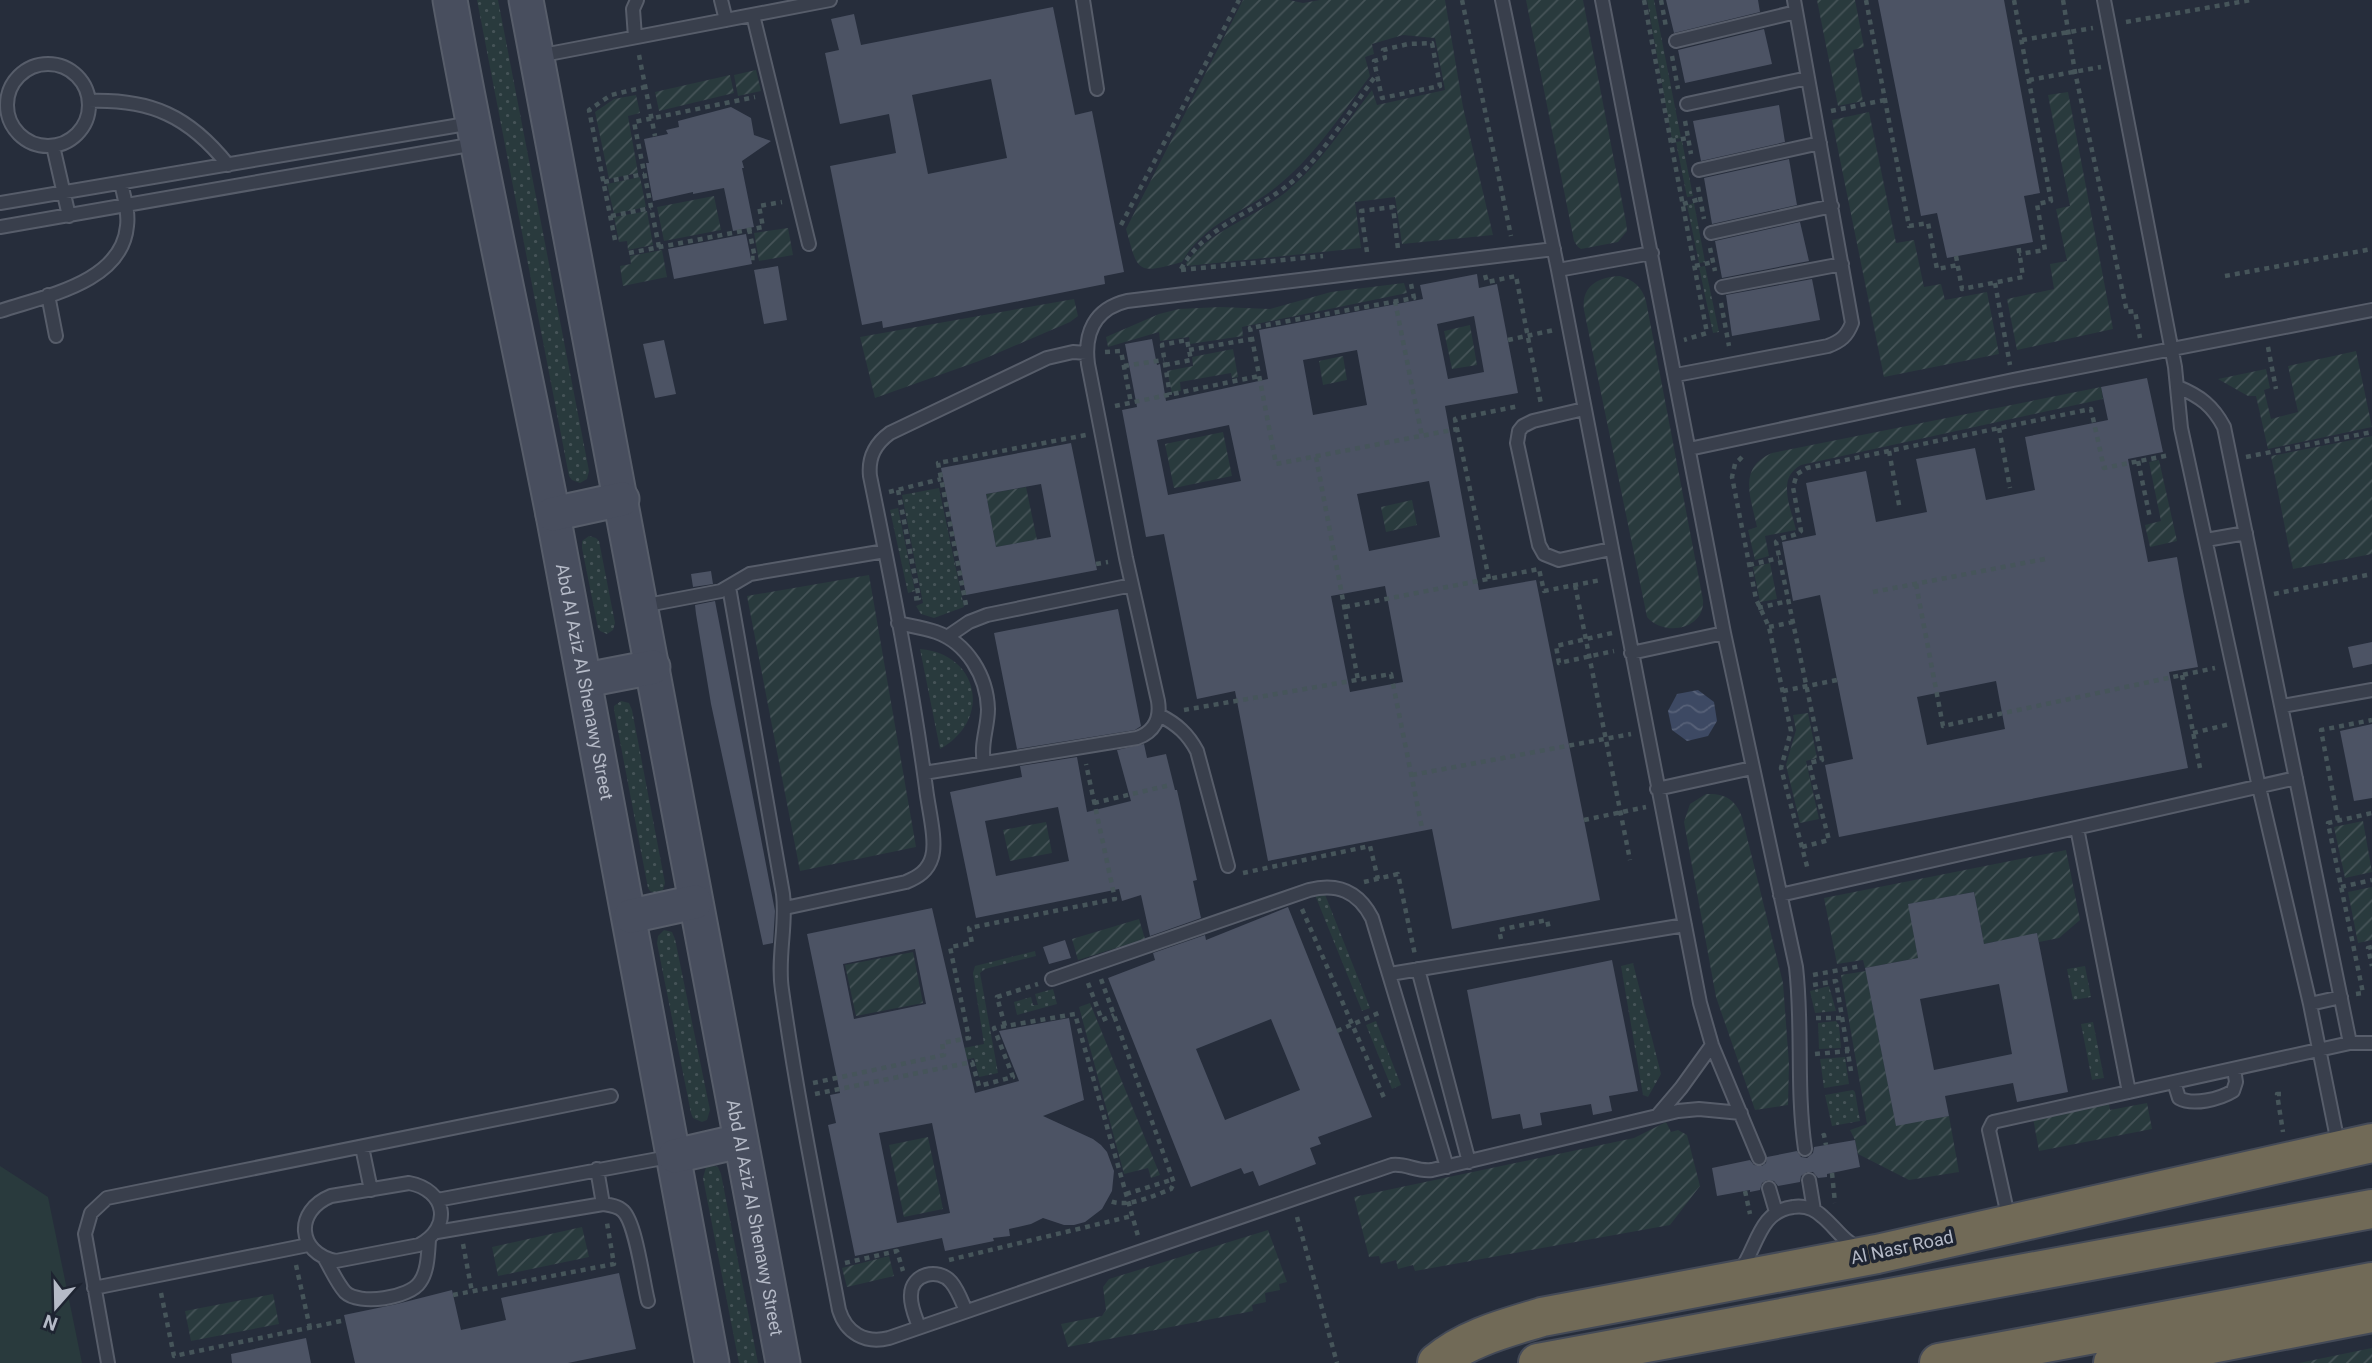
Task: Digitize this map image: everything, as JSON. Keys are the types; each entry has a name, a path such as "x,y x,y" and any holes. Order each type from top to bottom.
{"highway":[{"name":"Al Nasr Road","path":"1437,1363 1450,1352 1495,1331 1542,1317 1877,1254 2356,1146"},
{"path":"1538,1363 2372,1209"},
{"path":"1939,1363 2372,1282"},
{"path":"2113,1363 2372,1313"}],"street":[{"name":"Abd Al Aziz Al Shenawy Street","path":"450,0 474,134 586,680 712,1363"},
{"name":"Abd Al Aziz Al Shenawy Street","path":"526,0 783,1363"},
{"path":"553,514 622,499"},
{"path":"586,680 653,667"},
{"path":"631,916 695,902"},
{"path":"675,1156 740,1142"}],"lane":[{"path":"635,37 633,9 637,0"},
{"path":"721,0 726,20"},
{"path":"537,57 830,0"},
{"path":"1083,0 1097,89"},
{"path":"1502,0 1554,249 1700,1003 1712,1045 1759,1158"},
{"path":"1602,0 1724,633 1798,983 1804,1144"},
{"path":"2104,0 2178,387 2178,414 2244,721 2320,1049 2356,1146"},
{"path":"1676,41 1795,6 1852,323 1839,342 1676,375"},
{"path":"753,15 809,244"},
{"path":"36,66 60,66 71,71 86,89 89,101 84,125 76,135 53,146 43,146 25,139 6,125 10,90 16,80 36,66"},
{"path":"1687,104 1808,78"},
{"path":"89,101 117,100 143,104 168,113 191,126 211,144 228,165"},
{"path":"0,203 228,165 474,134"},
{"path":"0,227 217,190 474,134"},
{"path":"1699,170 1820,143"},
{"path":"53,146 69,216"},
{"path":"212,168 217,190"},
{"path":"0,311 72,288 95,276 111,263 122,246 128,226 121,183"},
{"path":"1711,233 1832,206"},
{"path":"924,774 1144,736 1154,727 1159,715 1087,353 1088,332 1107,308 1127,301 1554,249"},
{"path":"1558,270 1652,253"},
{"path":"1722,286 1842,264"},
{"path":"48,295 55,336"},
{"path":"1689,449 2012,380 2372,310"},
{"path":"785,908 906,882 918,877 927,868 932,856 933,843 924,774 869,468 877,444 890,433 1047,358 1073,352 1087,353"},
{"path":"2178,387 2206,401 2224,427 2350,1043"},
{"path":"1584,409 1523,426 1519,431 1517,443 1541,550 1549,557 1559,560 1611,549"},
{"path":"2206,540 2246,533"},
{"path":"642,606 715,593 750,575 885,551"},
{"path":"947,637 969,622 1006,610 1132,586"},
{"path":"729,587 785,908 781,987 799,1091 842,1319 862,1338 880,1340 1392,1165 1426,1171 1658,1115 1699,1109 1741,1113"},
{"path":"898,623 947,637 972,659 982,679 988,711 982,738 984,763"},
{"path":"1630,650 1724,633"},
{"path":"2281,706 2372,690"},
{"path":"1159,715 1178,726 1198,751 1228,866"},
{"path":"1657,789 1752,768"},
{"path":"1780,895 2297,778"},
{"path":"2077,828 2129,1091"},
{"path":"1052,979 1309,890 1327,887 1347,891 1362,902 1371,918 1447,1167"},
{"path":"1390,974 1685,925"},
{"path":"1418,970 1469,1162"},
{"path":"2310,1004 2341,997"},
{"path":"2010,1224 1996,1166 1990,1125 1993,1122 2320,1049 2350,1043 2372,1043"},
{"path":"1658,1115 1712,1045"},
{"path":"2174,1082 2176,1094 2183,1101 2204,1100 2233,1091 2236,1082 2234,1069"},
{"path":"108,1363 85,1234 91,1213 107,1198 611,1096"},
{"path":"362,1147 371,1190"},
{"path":"437,1200 675,1156"},
{"path":"597,1169 603,1204"},
{"path":"1809,1180 1814,1210"},
{"path":"325,1259 345,1292 352,1297 368,1300 415,1289 424,1276 433,1236 441,1221 437,1200 421,1185 409,1183 331,1196 319,1201 310,1210 304,1233 308,1245 315,1253 336,1261 419,1245 433,1236 460,1228 603,1204 620,1208 629,1219 648,1301"},
{"path":"1769,1188 1776,1212"},
{"path":"1730,1282 1752,1254 1762,1226 1776,1212 1799,1206 1814,1210 1848,1242 1877,1254"},
{"path":"94,1288 308,1245"},
{"path":"919,1327 911,1295 916,1281 929,1274 937,1273 950,1280 966,1311"}],"path":[{"path":"1121,225 1238,0"},
{"path":"1462,0 1514,254"},
{"path":"1644,0 1707,333 1670,344"},
{"path":"1866,0 1909,226 1928,223 1937,269 1958,265"},
{"path":"2014,0 2051,201 2037,204 2045,250 2019,254"},
{"path":"2063,0 2127,312 2134,312 2143,354"},
{"path":"2022,40 2250,0"},
{"path":"635,37 655,136"},
{"path":"1177,295 1181,270 1206,238 1271,198 1311,163 1377,74 1374,61 1385,58 1383,50 1408,44 1432,43 1440,86 1382,98 1377,74"},
{"path":"2029,80 2116,64"},
{"path":"615,240 589,110 611,95 645,87"},
{"path":"659,247 634,122 772,94"},
{"path":"1815,115 1885,100"},
{"path":"1671,141 1688,138"},
{"path":"604,182 644,174"},
{"path":"629,253 763,227 759,206 798,198"},
{"path":"1683,204 1700,200"},
{"path":"1367,252 1361,211 1393,207 1398,249"},
{"path":"611,216 651,208"},
{"path":"749,229 755,258 751,258"},
{"path":"1956,256 1962,289 1995,283 2023,277 2018,244"},
{"path":"2225,276 2372,249"},
{"path":"1482,257 1487,282 1516,276 1543,419"},
{"path":"1695,266 1713,261"},
{"path":"1408,266 1414,298 1250,328 1276,464 1457,429"},
{"path":"1995,283 2012,380"},
{"path":"1395,301 1422,436"},
{"path":"1508,340 1569,327"},
{"path":"2264,329 2276,389"},
{"path":"1189,350 1252,339"},
{"path":"1124,366 1165,362 1191,360 1187,340 1161,345 1165,362 1170,395"},
{"path":"1087,353 1121,351 1131,403"},
{"path":"1097,410 1259,376"},
{"path":"1489,579 1455,419 1581,393"},
{"path":"1802,847 1829,840 1810,763 1822,760 1777,540 1801,531 1793,487 1797,474 1807,468 2091,409 2104,468 2186,452"},
{"path":"1999,428 2010,488"},
{"path":"969,622 938,463 1101,432"},
{"path":"2231,460 2372,432"},
{"path":"1889,451 1900,510"},
{"path":"1746,456 1735,464 1732,477 1758,608 1769,627 1791,731 1781,768 1813,887"},
{"path":"1316,457 1358,680"},
{"path":"2138,461 2150,518"},
{"path":"874,496 941,478"},
{"path":"894,603 919,598 898,490"},
{"path":"1749,565 1779,558"},
{"path":"1873,592 2045,559"},
{"path":"1096,564 1105,562"},
{"path":"1345,607 1539,569 1544,591 1617,577"},
{"path":"2260,597 2372,573"},
{"path":"1916,584 1943,726 2233,664"},
{"path":"1575,585 1630,860"},
{"path":"1758,608 1788,601"},
{"path":"1769,627 1793,622"},
{"path":"1627,630 1556,646 1559,663 1630,650"},
{"path":"1551,657 1558,656"},
{"path":"1159,715 1391,674 1422,828"},
{"path":"2182,675 2200,768"},
{"path":"1783,691 1837,680"},
{"path":"2339,820 2321,730 2372,720"},
{"path":"2193,733 2244,721"},
{"path":"1412,775 1646,731"},
{"path":"799,1091 944,1055 942,1043 969,1038 950,947 972,943 969,928 1115,899 1083,747"},
{"path":"1094,803 1170,785"},
{"path":"1584,820 1660,804"},
{"path":"2341,997 2363,993 2328,822 2372,813"},
{"path":"1261,869 1370,846 1378,879"},
{"path":"1369,881 1398,874 1418,970"},
{"path":"2341,887 2372,880"},
{"path":"1304,913 1385,1100"},
{"path":"1523,915 1525,924"},
{"path":"1499,930 1547,920"},
{"path":"2372,947 2368,948 2372,966"},
{"path":"1798,983 1860,966"},
{"path":"1083,969 1102,1020 1114,1015"},
{"path":"1005,1026 997,997 1052,979"},
{"path":"1101,979 1174,1179 1171,1189 1128,1203 1108,1200"},
{"path":"1798,983 1836,981 1851,1071"},
{"path":"799,1091 972,1062 979,1086 1013,1077 994,1028 1074,1014 1142,1251"},
{"path":"1337,1031 1374,1015"},
{"path":"1800,1017 1843,1018"},
{"path":"1799,1055 1849,1051"},
{"path":"2281,1094 2277,1094 2287,1161"},
{"path":"1804,1144 1824,1135 1826,1145"},
{"path":"1126,1194 1174,1179"},
{"path":"1292,1199 1337,1363"},
{"path":"453,1295 614,1264 603,1204"},
{"path":"942,1261 1132,1216"},
{"path":"460,1228 472,1292"},
{"path":"292,1247 310,1328"},
{"path":"831,1267 897,1251 902,1271 915,1268"},
{"path":"157,1275 174,1356 345,1320"}],"shaded area":[{"path":"477,0 498,0 589,471 587,479 580,483 569,476"},
{"path":"1243,0 1289,0 1303,3 1320,0 1445,0 1463,107 1493,235 1402,244 1395,197 1355,202 1361,248 1187,266 1186,263 1196,251 1208,241 1273,201 1298,181 1332,144 1372,90 1377,105 1445,90 1435,38 1403,35 1372,44 1374,54 1365,57 1370,76 1318,146 1281,183 1214,227 1191,248 1182,262 1147,269 1141,266 1133,254 1126,229"},
{"path":"1526,0 1583,0 1626,222 1627,231 1618,242 1581,249 1574,241"},
{"path":"1647,0 1654,0 1681,138 1672,140"},
{"path":"1817,0 1855,0 1864,47 1853,50 1863,101 1838,106"},
{"path":"756,70 761,91 738,96 734,75"},
{"path":"730,75 734,93 659,111 655,92"},
{"path":"2068,92 2113,329 2017,350 2007,299 2054,289 2050,264 2067,261 2056,209 2070,206 2048,95"},
{"path":"636,95 640,113 628,116 638,173 609,179 595,112 614,99"},
{"path":"1869,112 1896,243 1914,240 1924,287 1941,284 1945,300 1987,292 1999,354 1884,377 1832,120"},
{"path":"1682,141 1693,196 1687,197 1676,142"},
{"path":"640,177 646,207 614,214 607,184"},
{"path":"714,196 721,230 664,241 657,207"},
{"path":"1694,203 1705,262 1699,263 1687,205"},
{"path":"647,211 653,245 628,250 627,241 619,242 614,217"},
{"path":"788,228 793,255 759,261 754,233"},
{"path":"662,250 667,277 623,286 620,266 631,264 630,256"},
{"path":"1705,266 1719,332 1713,333 1699,267"},
{"path":"1620,276 1637,285 1646,301 1703,600 1702,610 1697,618 1682,627 1663,627 1647,617 1584,310 1585,295 1593,284 1605,278"},
{"path":"1404,283 1407,293 1242,327 1243,336 1190,344 1189,337 1160,341 1159,332 1108,347 1106,337 1159,314 1179,309 1270,309 1331,292"},
{"path":"1074,299 1078,316 1070,322 979,361 875,398 860,337"},
{"path":"1470,325 1477,365 1452,369 1444,331"},
{"path":"1233,349 1238,377 1232,378 1231,373 1180,382 1181,391 1172,393 1167,371 1193,366 1192,357"},
{"path":"2356,351 2372,427 2268,449 2256,396 2248,396 2218,379 2266,369 2270,388 2264,390 2271,419 2298,412 2288,366"},
{"path":"1343,356 1347,380 1323,385 1319,361"},
{"path":"2101,387 2103,399 1801,465 1793,471 1787,485 1796,530 1765,536 1769,556 1755,560 1748,530 1757,527 1750,495 1750,475 1761,459 1772,453"},
{"path":"1223,432 1232,476 1174,488 1165,444"},
{"path":"2372,436 2372,554 2293,569 2271,456"},
{"path":"2159,460 2177,541 2150,547 2145,525 2161,521 2149,462"},
{"path":"1026,487 1037,540 996,547 986,494"},
{"path":"939,488 964,607 934,618 921,614 916,606 923,603 902,495"},
{"path":"1412,500 1417,525 1386,532 1381,507"},
{"path":"898,508 915,591 908,593 890,510"},
{"path":"589,536 599,541 615,623 613,630 607,634 598,628 582,548 582,541"},
{"path":"1770,563 1777,599 1760,602 1753,567"},
{"path":"869,575 916,847 800,871 747,596"},
{"path":"920,649 940,654 956,663 966,675 972,690 972,706 967,722 957,737 940,749"},
{"path":"621,701 629,703 632,710 665,883 663,890 657,894 648,888 614,710 614,706"},
{"path":"1808,713 1817,758 1806,761 1819,819 1800,823 1786,765 1796,730 1793,715"},
{"path":"1706,794 1729,799 1737,806 1742,817 1783,983 1789,1064 1788,1105 1755,1110 1716,997 1684,822 1690,804"},
{"path":"2363,821 2372,872 2345,878 2334,827"},
{"path":"1046,822 1052,853 1010,861 1003,830"},
{"path":"2066,850 2080,920 2059,938 2039,942 2037,934 1984,944 1974,892 1909,904 1918,958 1865,968 1863,960 1837,964 1824,898"},
{"path":"2372,887 2372,940 2358,943 2348,892"},
{"path":"1324,892 1370,1008 1362,1011 1315,895"},
{"path":"1139,919 1145,939 1078,960 1072,939"},
{"path":"664,930 672,932 675,939 710,1110 707,1120 702,1122 693,1118 691,1113 657,943 658,936"},
{"path":"1035,951 1036,956 985,969 980,973 998,1073 979,1077 974,1058 950,1064 948,1051 984,1044 973,973 975,966"},
{"path":"913,952 923,1003 856,1016 845,965"},
{"path":"1633,963 1661,1074 1648,1097 1643,1095 1621,966"},
{"path":"2085,966 2091,997 2073,1000 2067,969"},
{"path":"1866,971 1896,1125 1949,1116 1959,1172 1909,1180 1858,1154 1850,1130 1867,1124 1841,975"},
{"path":"1829,986 1836,1011 1815,1013 1810,991"},
{"path":"1053,989 1057,1004 1017,1015 1014,1002 1031,997 1033,1005 1038,1005 1035,994"},
{"path":"1090,1003 1160,1175 1151,1178 1148,1168 1124,1174 1079,1007"},
{"path":"1376,1021 1401,1085 1392,1089 1366,1025"},
{"path":"1836,1021 1839,1025 1841,1048 1819,1049 1818,1023"},
{"path":"2093,1022 2104,1078 2092,1080 2081,1024"},
{"path":"1845,1057 1849,1084 1824,1088 1820,1059"},
{"path":"1853,1090 1860,1121 1832,1126 1825,1095"},
{"path":"2147,1103 2152,1129 2039,1151 2033,1118 2109,1104 2110,1110"},
{"path":"1666,1122 1671,1132 1678,1130 1687,1135 1700,1186 1670,1225 1415,1271 1413,1265 1398,1269 1396,1260 1381,1264 1379,1256 1369,1257 1354,1197 1634,1138"},
{"path":"928,1137 943,1209 904,1217 889,1145"},
{"path":"0,1166 48,1197 82,1363 0,1363"},
{"path":"706,1167 718,1167 721,1174 758,1363 739,1363 703,1178"},
{"path":"582,1227 589,1257 498,1276 492,1247"},
{"path":"1268,1230 1287,1282 1279,1284 1280,1290 1265,1293 1266,1302 1252,1305 1253,1311 1068,1347 1061,1324 1102,1316 1106,1310 1103,1287 1109,1279"},
{"path":"889,1256 894,1276 847,1287 842,1268"},
{"path":"273,1294 279,1324 191,1341 185,1311"},
{"path":"2372,1348 2372,1363 2299,1363"}],"water":[{"path":"1698,690 1714,702 1717,721 1708,736 1687,741 1672,730 1668,711 1677,694"}],"building":[{"path":"1666,0 1758,0 1760,12 1674,33"},
{"path":"1878,0 2004,0 2040,193 2024,196 2033,242 1947,258 1937,213 1921,216"},
{"path":"1053,7 1075,115 1092,111 1124,272 1104,276 1105,284 883,328 882,321 862,325 830,166 896,153 889,114 840,124 825,53 839,50 831,19 854,14 861,45","holes":["991,79 1007,158 928,174 912,95"]},
{"path":"1764,29 1772,64 1685,83 1678,50"},
{"path":"1779,105 1785,142 1701,161 1693,121"},
{"path":"731,107 751,118 754,135 771,141 742,161 754,227 733,231 724,188 653,201 644,139 668,134 666,130 679,127 678,121"},
{"path":"1789,159 1797,205 1712,224 1704,178"},
{"path":"1800,222 1809,261 1722,278 1715,241"},
{"path":"746,234 752,264 674,279 668,249"},
{"path":"778,266 787,320 764,324 754,270"},
{"path":"1477,274 1479,288 1497,284 1518,393 1445,406 1479,590 1536,580 1600,900 1452,929 1432,829 1268,861 1235,691 1197,699 1164,534 1146,537 1122,410 1137,407 1125,344 1152,339 1157,365 1160,364 1166,401 1268,379 1259,330 1423,299 1420,285","holes":["1474,316 1484,372 1448,379 1437,324","1357,350 1367,405 1313,415 1303,360","1229,425 1241,481 1168,495 1157,440","1429,481 1440,537 1369,551 1357,494","1385,586 1403,682 1350,692 1331,596"]},
{"path":"1812,279 1820,320 1732,336 1726,295"},
{"path":"664,340 676,394 655,398 643,344"},
{"path":"2147,378 2163,452 2128,459 2148,562 2177,557 2198,667 2169,672 2188,768 1839,837 1825,765 1853,759 1820,595 1793,601 1782,542 1816,535 1806,483 1866,471 1876,522 1927,512 1916,459 1975,448 1986,500 2035,490 2025,437 2108,420 2101,387","holes":["1996,681 2005,729 1927,745 1917,697"]},
{"path":"1071,443 1097,570 966,595 941,468","holes":["1041,484 1051,537 996,547 986,494"]},
{"path":"711,571 713,584 693,587 691,574"},
{"path":"715,601 775,911 773,943 763,945 711,704 696,614 695,605"},
{"path":"1118,609 1141,726 1135,730 1017,749 994,633"},
{"path":"2372,642 2372,664 2353,668 2348,647"},
{"path":"2372,724 2372,798 2354,801 2340,731"},
{"path":"1144,744 1147,758 1166,754 1197,880 1193,881 1201,918 1150,936 1141,895 1122,901 1119,889 976,918 950,792 1022,777 1020,766 1077,757 1087,812 1131,801 1117,750","holes":["1058,807 1069,861 996,876 985,821"]},
{"path":"1974,892 1984,944 2037,933 2068,1092 2017,1102 2013,1083 1945,1096 1949,1116 1896,1126 1865,968 1918,958 1908,904","holes":["1999,984 2012,1054 1934,1070 1920,999"]},
{"path":"1288,907 1372,1117 1318,1137 1321,1144 1310,1148 1316,1164 1259,1186 1253,1171 1244,1174 1241,1168 1191,1187 1108,978 1155,960 1153,953 1205,935 1206,940","holes":["1271,1019 1300,1090 1225,1120 1196,1049"]},
{"path":"932,908 975,1093 1019,1081 999,1031 1069,1018 1084,1100 1043,1116 1093,1139 1107,1152 1114,1171 1112,1191 1102,1209 1085,1222 1074,1225 1064,1225 1043,1218 1009,1229 1010,1236 945,1251 942,1238 855,1256 828,1125 836,1123 830,1095 840,1093 807,934","holes":["915,949 926,1004 854,1019 843,964","932,1123 950,1213 897,1223 879,1133"]},
{"path":"1065,940 1071,958 1049,964 1043,947"},
{"path":"1612,960 1638,1091 1609,1096 1612,1111 1593,1115 1591,1104 1540,1113 1542,1125 1523,1129 1520,1114 1492,1119 1467,990"},
{"path":"1855,1140 1860,1167 1818,1178 1813,1172 1807,1172 1801,1176 1800,1182 1778,1186 1774,1181 1767,1180 1762,1183 1760,1190 1717,1196 1712,1168 1750,1160 1754,1165 1762,1166 1767,1157 1797,1151 1801,1157 1807,1158 1813,1153 1814,1147"},
{"path":"619,1273 636,1349 568,1363 355,1363 344,1315 452,1290 461,1330 506,1320 501,1298"},
{"path":"306,1338 311,1363 232,1363 231,1354"}]}
